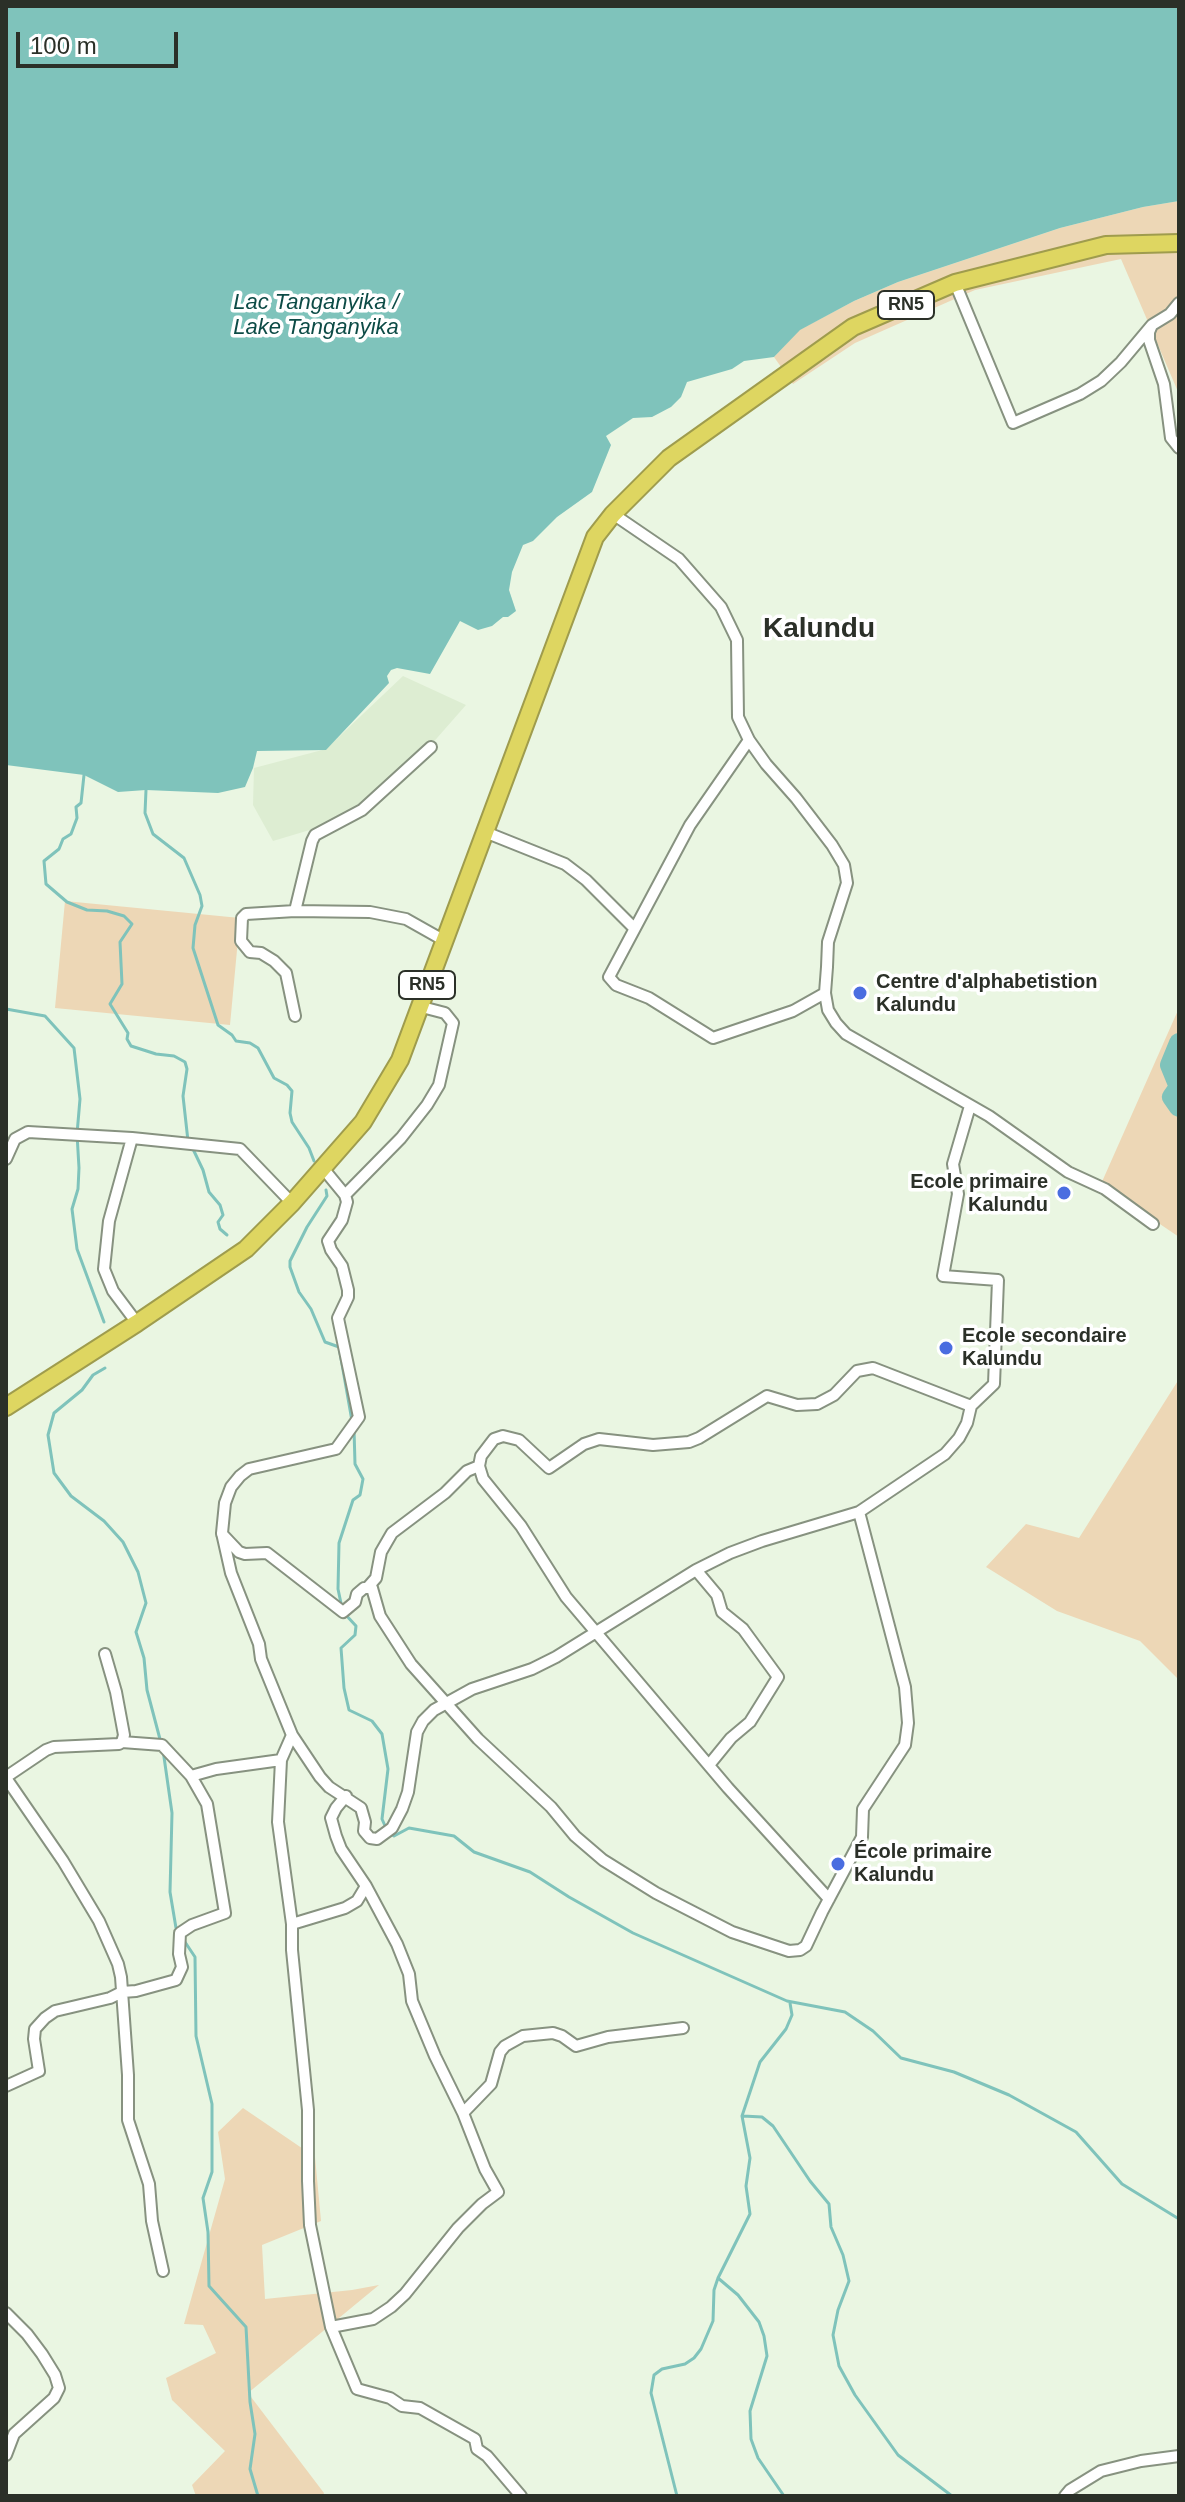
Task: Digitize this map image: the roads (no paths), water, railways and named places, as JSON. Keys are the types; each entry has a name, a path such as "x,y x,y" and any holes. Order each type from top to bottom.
{"highway":[{"name":"RN5","path":"7,1404 137,1323 246,1249 292,1203 363,1122 400,1060 595,537 613,514 669,458 853,327 955,283 1106,245 1179,243"}],"street":[{"path":"955,283 1013,423 1080,394 1101,381 1152,325 1170,314 1179,303"},
{"path":"1152,325 1149,340 1164,384 1171,438 1179,448"},
{"path":"613,514 679,559 721,607 737,640 738,717 749,740 832,845 844,865 847,883 828,942 825,993 828,1010 846,1034 989,1116 1068,1172 1105,1189 1153,1224"},
{"path":"749,740 690,825 609,977 616,985 649,998 713,1038 793,1011 825,993"},
{"path":"295,911 315,835 362,810 431,747"},
{"path":"485,832 565,864 586,880 634,928"},
{"path":"295,1016 286,973 261,953 250,952 241,941 244,915 295,911 370,912 397,916 445,941"},
{"path":"345,1195 401,1138 439,1085 453,1023 445,1013 418,1006"},
{"path":"322,1167 345,1195 347,1208 328,1241 342,1266 348,1290 338,1318 359,1417 336,1449 249,1469 231,1487 225,1503 222,1533 231,1573 292,1735 329,1787 361,1808 364,1831 370,1838 377,1839 392,1828 408,1792 417,1732 423,1721 446,1702 556,1657 696,1570 762,1541 859,1512 945,1454 959,1438 971,1406 994,1384 998,1280 943,1276 958,1194 953,1164 970,1106"},
{"path":"6,1159 15,1139 28,1132 240,1149 292,1203"},
{"path":"132,1138 109,1221 104,1269 113,1291 137,1323"},
{"path":"829,1899 709,1765 566,1597 521,1526 483,1479 479,1466 486,1447 503,1436 519,1440 549,1468 584,1444 599,1439 653,1445 689,1442 767,1396 797,1405 817,1404 834,1395 857,1371 873,1368 971,1406"},
{"path":"222,1533 239,1552 267,1553 343,1612 355,1602 357,1594 376,1578 381,1552 392,1533 445,1493 467,1471 479,1466"},
{"path":"368,1587 376,1596 380,1616 411,1664 501,1762 603,1860 656,1893 732,1932 789,1951 800,1950 806,1946 862,1837 863,1809 905,1745 908,1723 905,1687 859,1512"},
{"path":"696,1570 717,1595 722,1612 743,1629 778,1677 750,1722 731,1738 709,1765"},
{"path":"105,1654 116,1692 124,1735 122,1742"},
{"path":"292,1735 281,1760 278,1822 292,1924 308,2110 310,2225 331,2327 357,2389 390,2398 402,2406 420,2408 475,2439 477,2449 487,2456 521,2496"},
{"path":"6,2086 39,2071 35,2029 45,2018 55,2011 110,1998 122,1992 176,1980 182,1967 180,1933 192,1925 225,1913 207,1804 191,1776 162,1745 122,1742 54,1747 6,1778 63,1861 99,1921 118,1964 122,1992 128,2075 128,2120 149,2184 152,2221 163,2271"},
{"path":"191,1776 216,1769 281,1760"},
{"path":"331,2327 373,2319 391,2307 458,2228 498,2192 485,2169 412,2001 409,1974 397,1944 366,1886 341,1849 331,1818 346,1796"},
{"path":"292,1924 345,1908 357,1901 366,1886"},
{"path":"463,2113 491,2084 500,2052 523,2036 553,2033 576,2046 608,2037 683,2028"},
{"path":"6,2313 42,2354 59,2388 54,2398 14,2434 6,2455"},
{"path":"1065,2496 1101,2471 1179,2456"}],"water":[{"name":"Lac Tanganyika / Lake Tanganyika","path":"6,6 1179,6 1179,201 1060,228 898,282 800,330 774,357 744,361 732,369 687,382 681,397 671,407 652,417 633,418 606,436 611,445 592,492 557,517 533,541 523,545 512,572 509,590 516,611 492,626 478,630 460,621 430,674 397,668 391,670 387,676 389,683 326,750 257,751 245,787 218,793 118,792 84,775 6,765"}],"waterway":[{"path":"84,775 81,803 76,807 77,818 71,834 44,861 46,884 67,902 87,910 124,916 132,924 120,942 122,984 110,1004 128,1033 131,1046 174,1056 185,1062 187,1069 183,1096 188,1141"},
{"path":"146,790 145,813 153,834 184,858 200,895 202,906 195,925 193,948 218,1025 236,1041 258,1048 274,1078 292,1091 292,1122 314,1161"},
{"path":"6,1009 45,1016 74,1048 80,1099 78,1189 72,1209 77,1249 104,1322"},
{"path":"1179,1043 1170,1065 1179,1087 1172,1097 1179,1107"},
{"path":"192,1147 209,1192 220,1205 223,1215 218,1222 227,1235"},
{"path":"326,1190 327,1196 307,1227 290,1267 299,1292 311,1309 325,1342 339,1347 352,1421"},
{"path":"105,1368 93,1375 82,1390 54,1413 48,1435 54,1473 71,1496 104,1521 123,1542 138,1572 146,1603 136,1632 161,1743"},
{"path":"342,1608 338,1589 339,1543 353,1500 360,1495 363,1479 355,1464 354,1429"},
{"path":"345,1614 356,1626 355,1635 341,1648 344,1688 349,1710 372,1721 382,1734 388,1769 382,1819 386,1828"},
{"path":"163,1750 172,1813 170,1892 179,1933"},
{"path":"391,1834 394,1836 409,1828 454,1836 474,1852 530,1872 633,1933 787,2001 845,2012 873,2031 901,2058 954,2072 1009,2095 1076,2132 1122,2184 1179,2219"},
{"path":"183,1939 195,1957 196,2036 212,2104 212,2172 203,2198 208,2232 209,2286 246,2327 255,2434 250,2469 258,2496"},
{"path":"677,2496 651,2393 654,2375 694,2358 713,2321 714,2290 718,2278 750,2214 746,2186 750,2158 742,2116 760,2062 786,2029 792,2015 790,2003"},
{"path":"743,2116 762,2117 773,2126 829,2204 831,2227 843,2255 849,2281 833,2335 839,2366 855,2395 898,2455 952,2496"},
{"path":"718,2278 738,2295 759,2322 764,2336 767,2356 750,2411 751,2439 758,2458 784,2496"}],"place":[{"name":"Centre d'alphabetistion Kalundu","path":"860,993"},
{"name":"Ecole primaire Kalundu","path":"1064,1193"},
{"name":"Ecole secondaire Kalundu","path":"946,1348"},
{"name":"École primaire Kalundu","path":"838,1864"}],"district":[{"name":"Kalundu","path":"819,629"}]}
